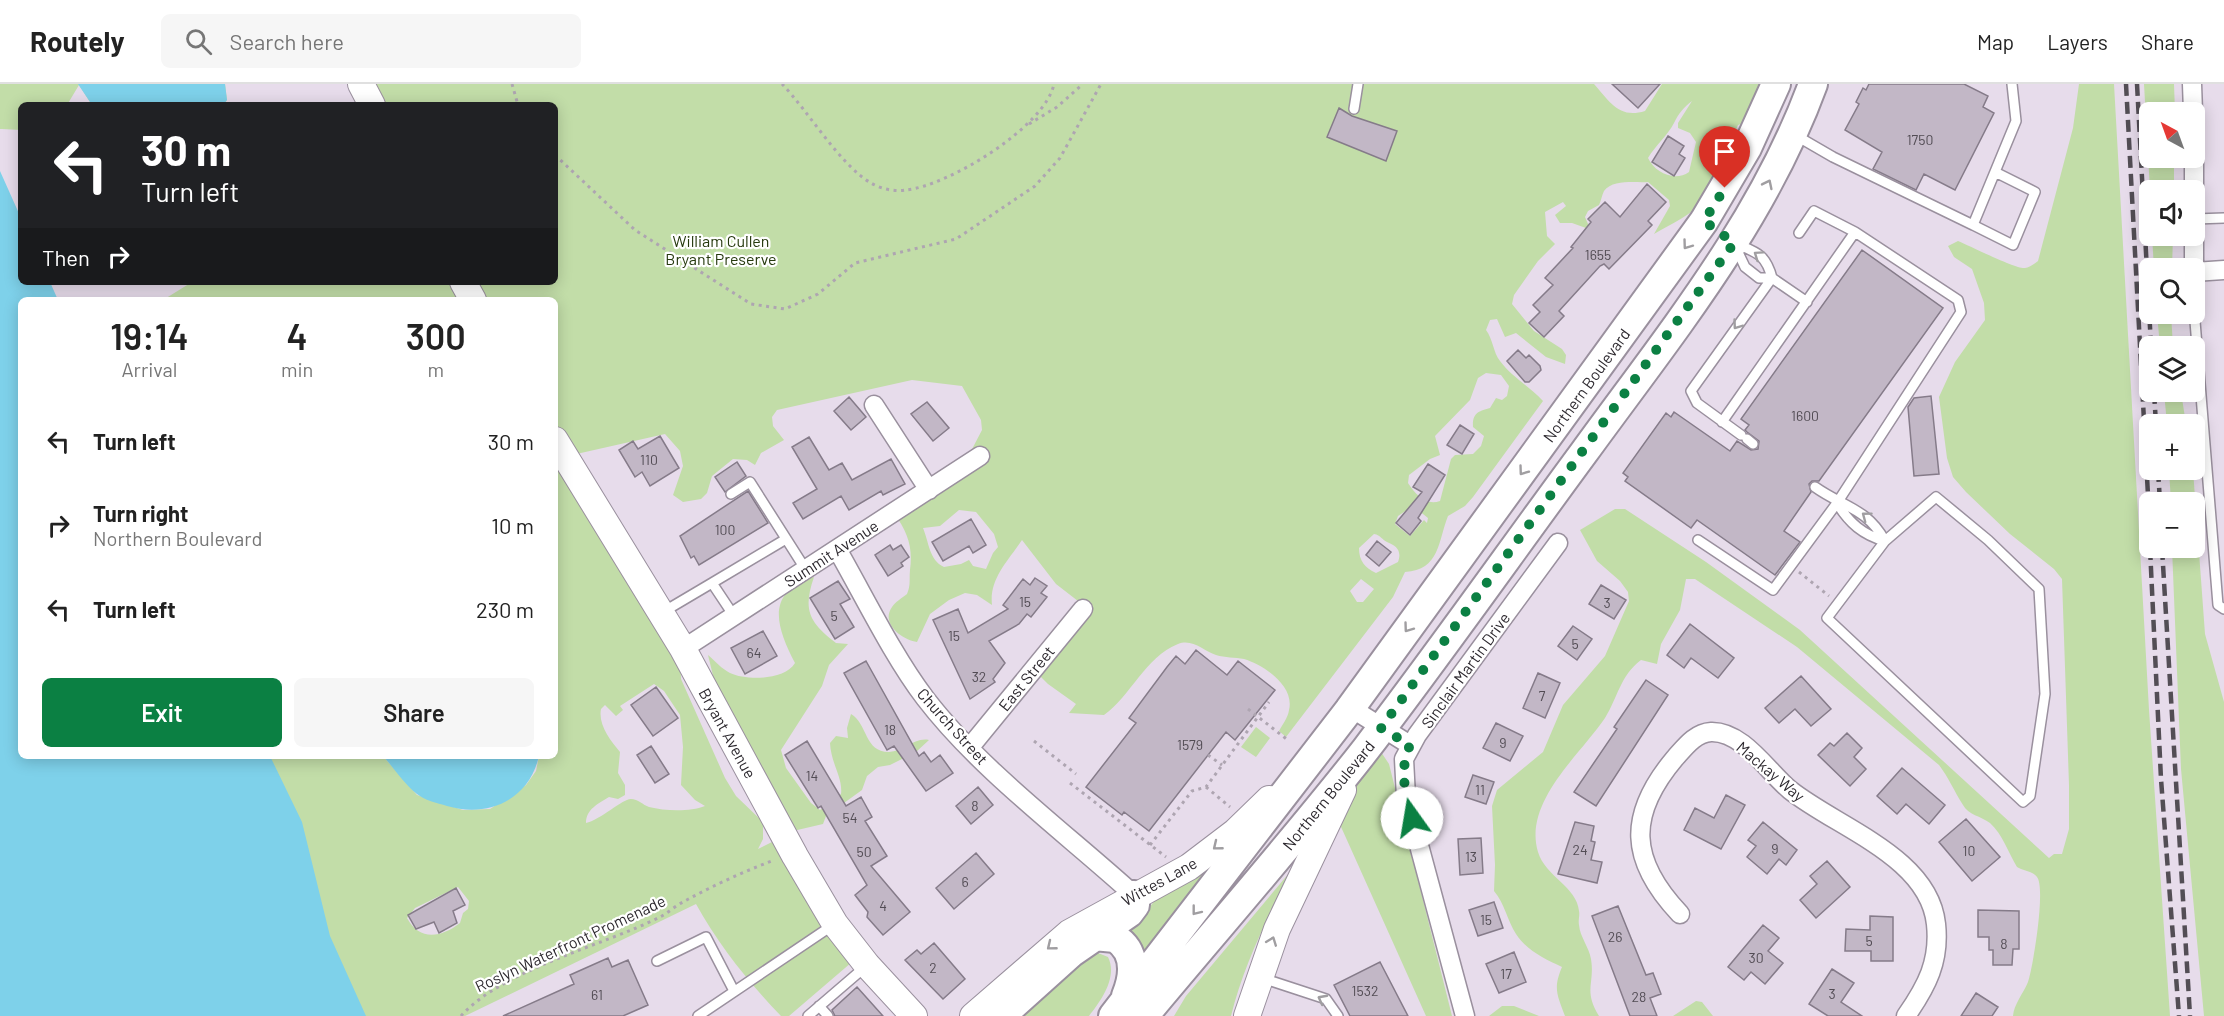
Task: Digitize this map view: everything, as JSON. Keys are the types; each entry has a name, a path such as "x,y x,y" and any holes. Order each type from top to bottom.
{"main road":[{"path":"361,84 370,102"},
{"name":"Northern Boulevard","path":"1127,1012 1351,708 1704,221 1747,148 1776,84"},
{"name":"Northern Boulevard","path":"1127,1012 1374,737 1734,243 1764,194 1793,134 1813,84"},
{"path":"1704,221 1734,243"},
{"name":"Bryant Avenue","path":"558,446 683,650 835,924 867,965 914,1016"},
{"name":"Wittes Lane","path":"1134,895 1189,867 1235,832 1333,731"},
{"path":"1247,1016 1258,977 1319,834 1374,737"},
{"path":"973,1016 1057,941 1129,913 1136,902 1134,895"},
{"path":"1096,925 1115,938 1129,952 1132,975 1127,1012"},
{"path":"1001,1016 1096,925"}],"street":[{"path":"2192,84 2193,102"},
{"path":"2205,270 2224,270"},
{"path":"874,405 929,490"},
{"name":"Summit Avenue","path":"683,650 980,456"},
{"name":"Sinclair Martin Drive","path":"1465,1016 1406,797 1402,772 1404,759 1410,745 1558,543"},
{"name":"Church Street","path":"837,549 915,684 939,715 970,747 1134,895"},
{"name":"East Street","path":"970,747 1083,609"},
{"path":"1351,708 1374,737 1410,745"},
{"name":"Mackay Way","path":"1680,914 1650,874 1640,849 1639,826 1652,793 1673,761 1699,735 1718,733 1744,747 1792,791 1905,867 1925,888 1936,919 1936,957 1928,981 1906,1016"},
{"path":"1096,925 1112,893 1107,871"}],"lane":[{"path":"1354,109 1358,84"},
{"path":"1973,225 2016,121 2012,84"},
{"path":"1793,134 1833,157 2013,245 2035,192 1995,172"},
{"path":"1698,540 1773,590 1837,503 1961,312 1958,300 1855,232 1814,211 1798,233"},
{"path":"2205,219 2224,218"},
{"path":"1722,422 1855,232"},
{"path":"1734,243 1745,267 1759,278 1772,278 1806,302"},
{"path":"1734,243 1756,252 1768,262 1772,278"},
{"path":"1747,439 1697,403 1692,397 1693,386 1772,278"},
{"path":"2195,324 2218,605 2224,609"},
{"path":"731,494 750,482 806,570"},
{"path":"1815,487 1837,503 1855,508 1875,524 1885,541"},
{"path":"1936,497 1988,540 2038,589 2045,694 2030,796 2023,802 1828,622 1828,614 1885,541 1936,497"},
{"path":"1837,503 1846,518 1868,537 1885,541"},
{"path":"661,614 786,539"},
{"path":"712,583 734,616"},
{"path":"698,1016 835,924"},
{"path":"657,961 706,938 734,991"},
{"path":"808,1016 867,965"},
{"path":"1258,977 1326,999 1338,1016"},
{"path":"819,1006 828,1016"}],"path":[{"path":"512,84 517,102"},
{"path":"782,84 850,167 872,183 886,189 906,190 928,185 983,159 1021,130 1057,107 1083,84"},
{"path":"1021,130 1041,111 1054,84"},
{"path":"558,158 645,237 751,304 785,309 818,294 855,263 956,239 1035,186 1060,158 1101,84"},
{"path":"1812,582 1817,585"},
{"path":"1150,845 1192,791 1206,787 1269,702"},
{"path":"1248,710 1289,741"},
{"path":"1034,741 1076,774"},
{"path":"1208,755 1222,765"},
{"path":"1070,783 1166,858"},
{"path":"1206,787 1236,812"},
{"name":"Roslyn Waterfront Promenade","path":"460,1016 474,1002 519,978 599,941 661,916 714,886 793,852"}],"green space":[{"path":"0,84 225,84 225,102 90,102 79,85 69,102 18,102 18,130 0,129"},
{"name":"William Cullen Bryant Preserve","path":"361,84 1594,84 1610,103 1622,111 1636,113 1645,111 1662,84 1776,84 1747,122 1738,125 1720,173 1705,199 1688,214 1654,234 1670,206 1669,200 1648,182 1624,182 1608,187 1599,205 1588,211 1585,217 1588,224 1612,245 1586,228 1572,223 1560,223 1555,215 1566,206 1563,202 1545,212 1547,236 1555,244 1538,261 1514,295 1512,304 1534,331 1562,349 1566,355 1565,364 1546,357 1516,333 1505,337 1497,319 1490,320 1486,330 1498,357 1510,372 1543,401 1473,497 1465,506 1448,516 1436,553 1431,560 1425,566 1405,572 1393,597 1286,737 1279,731 1287,716 1290,701 1283,685 1269,671 1244,659 1216,655 1188,643 1178,644 1156,658 1114,707 1104,715 1069,713 1076,704 1048,684 1035,671 1087,608 1056,584 1022,540 996,579 992,605 977,595 965,593 949,600 930,614 917,642 900,635 895,630 891,625 889,613 893,605 907,594 911,554 906,534 894,513 970,453 982,430 981,420 962,386 912,380 777,410 772,417 773,426 784,440 761,453 755,465 747,460 733,459 712,476 707,493 701,499 683,502 673,495 683,466 680,451 665,434 572,455 680,651 681,679 725,778 736,796 763,822 763,839 758,849 784,836 859,956 789,1016 781,1016 746,977 714,934 696,904 465,1016 50,1016 0,970 0,944 39,759 386,759 417,795 463,810 490,809 526,785 536,771 538,759 558,759 558,297 168,297 187,285 558,285 558,102 370,102","holes":["1692,101 1678,123 1678,128 1690,133 1696,142 1689,172 1678,176 1660,172 1648,158 1680,113","1486,373 1501,375 1509,386 1507,396 1502,400 1496,398 1490,408 1475,415 1473,427 1484,436 1481,446 1473,454 1455,455 1451,459 1440,501 1426,501 1408,483 1409,475 1430,459 1440,455 1435,436 1470,400 1478,378","1413,506 1428,518 1427,523 1424,520 1410,536 1395,524 1398,516","959,510 976,512 994,534 998,547 986,569 973,566 969,560 944,567 939,564 932,555 923,528 940,526","1374,534 1378,535 1396,547 1399,552 1398,562 1376,573 1363,564 1359,548","1361,579 1374,589 1363,602 1357,602 1350,591","654,684 664,691 680,715 683,747 681,785 695,800 705,806 685,810 662,809 649,807 631,799 586,823 590,810 609,797 618,799 625,795 625,785 618,773 620,752 601,721 601,709 605,705 616,716 623,710 620,706","458,887 469,901 468,909 463,913 460,923 445,932 431,935 418,931 407,918 415,908"]},
{"path":"2079,84 2114,84 2139,558 2170,1016 2013,1016 2028,982 2033,961 2040,896 2037,877 2017,867 1995,828 1965,808 1939,765 1797,647 1695,579 1686,579 1680,610 1661,644 1657,664 1641,660 1628,673 1605,718 1556,780 1539,815 1536,833 1538,852 1547,868 1573,895 1577,903 1580,929 1591,959 1590,993 1599,1016 1565,1016 1557,992 1562,967 1537,954 1520,940 1494,891 1492,806 1497,790 1543,752 1563,705 1605,656 1629,601 1628,592 1620,581 1597,561 1580,530 1615,509 1625,509 1706,562 1800,630 2049,858 2054,854 2062,854 2069,829 2069,785 2062,579 2054,569 2010,534 1953,477 1947,458 1939,397 1955,362 1985,320 1984,303 1972,269 1954,257 1948,246 1958,241 2021,268 2029,267 2038,261 2073,128"},
{"path":"2144,84 2174,84 2175,102 2145,102"},
{"path":"2149,168 2174,168 2174,180 2149,180"},
{"path":"2153,246 2173,246 2172,258 2153,258"},
{"path":"2158,324 2172,324 2172,336 2159,336"},
{"path":"2165,402 2183,402 2184,414 2166,414"},
{"path":"2170,480 2194,480 2195,492 2170,492"},
{"path":"2172,558 2199,558 2205,634 2224,702 2224,1016 2204,1016 2181,769"},
{"path":"814,577 809,598 810,614 819,628 836,643 848,644 829,665 822,686 781,750 786,768 811,803 820,810 841,794 830,743 836,736 848,738 847,728 851,714 861,724 870,743 881,751 899,750 918,741 929,740 916,752 890,765 878,767 867,776 862,790 826,816 823,824 793,831 717,692 708,655 721,667 737,676 755,678 775,676 790,669 795,663 783,636 779,611 788,591 799,583"},
{"path":"1256,727 1270,738 1256,757 1241,747"},
{"path":"1381,752 1389,764 1452,1016 1426,1016 1333,809"},
{"path":"1223,852 1145,957 1123,927 1146,912 1155,900"},
{"path":"1295,866 1250,958 1231,1016 1174,1016 1186,996"},
{"path":"1093,951 1108,957 1111,973 1103,996 1089,1016 1020,1016"},
{"path":"1696,1001 1702,1002 1713,1016 1673,1016"},
{"path":"1502,1006 1514,1006 1539,1016 1489,1016"}],"water":[{"path":"78,84 225,84 227,100 225,102 90,102"},
{"path":"0,171 18,211 18,285 51,285 57,297 18,297 18,759 271,759 302,822 330,936 366,1016 0,1016"},
{"path":"386,759 538,759 526,784 505,802 491,807 462,809 447,806 420,796 408,786"}],"building":[{"path":"1612,84 1660,84 1638,108"},
{"path":"1869,84 1964,84 1988,96 1983,107 1994,113 1955,190 1924,174 1916,190 1873,169 1882,152 1845,130 1859,104 1856,102 1863,88 1866,90"},
{"path":"1339,108 1352,116 1397,131 1386,161 1327,137"},
{"path":"1668,136 1684,146 1679,154 1685,158 1674,176 1652,162"},
{"path":"1647,184 1666,202 1648,221 1652,225 1609,269 1604,264 1600,266 1559,311 1564,316 1544,337 1529,323 1540,312 1533,305 1553,285 1545,278 1573,248 1571,247 1591,222 1588,219 1605,202 1620,217"},
{"path":"1862,250 1943,308 1819,481 1812,481 1809,484 1811,492 1784,531 1800,542 1775,575 1697,520 1691,528 1625,481 1628,477 1623,473 1666,413 1671,417 1674,412 1730,451 1737,441 1751,450 1758,449 1759,441 1745,430 1749,425 1741,419"},
{"path":"1518,350 1526,358 1529,355 1540,366 1541,370 1529,382 1525,382 1507,361"},
{"path":"1931,396 1939,474 1914,476 1908,407 1914,398"},
{"path":"849,397 866,417 851,430 834,411"},
{"path":"927,402 949,428 933,441 911,414"},
{"path":"1460,425 1474,434 1462,454 1447,445"},
{"path":"660,436 679,468 650,486 642,472 635,477 619,450 633,441 638,449"},
{"path":"809,437 829,470 842,463 852,480 891,459 905,484 883,495 881,491 849,510 841,496 803,519 793,503 817,489 792,447"},
{"path":"737,462 746,476 725,492 715,477"},
{"path":"1428,464 1445,475 1418,518 1421,521 1410,535 1396,523 1422,492 1413,487"},
{"path":"748,491 768,523 699,565 694,556 691,558 680,536"},
{"path":"971,519 986,545 973,553 969,546 943,561 932,542"},
{"path":"1377,541 1391,552 1379,566 1366,555"},
{"path":"890,545 893,550 901,545 909,557 901,563 903,566 888,576 875,555"},
{"path":"1035,578 1047,586 1041,593 1047,597 1031,617 1027,614 1019,624 989,641 1005,663 993,679 995,682 970,699 933,620 958,609 968,633 1008,609 1003,605 1023,579 1030,585"},
{"path":"838,581 850,599 840,604 854,627 835,639 810,598"},
{"path":"1601,585 1626,600 1614,619 1589,604"},
{"path":"1690,624 1734,658 1718,678 1691,658 1684,668 1667,655"},
{"path":"1573,626 1592,639 1577,660 1558,646"},
{"path":"763,631 777,656 745,674 731,648"},
{"path":"1196,650 1227,675 1238,661 1275,690 1235,740 1226,732 1149,831 1124,812 1122,815 1086,787 1136,723 1129,718 1167,667 1176,656 1185,664"},
{"path":"866,661 919,756 924,752 931,762 940,755 953,773 926,791 894,746 887,750 844,673"},
{"path":"1538,673 1560,683 1545,718 1523,708"},
{"path":"1801,676 1831,709 1811,726 1795,709 1779,723 1765,708"},
{"path":"1646,680 1668,695 1596,806 1574,792 1617,729 1614,727"},
{"path":"656,687 678,718 653,736 631,705"},
{"path":"1496,723 1523,736 1510,761 1483,748"},
{"path":"1847,733 1862,748 1854,757 1866,769 1850,786 1818,755 1830,743 1834,746"},
{"path":"807,741 846,806 861,797 872,817 865,821 887,856 871,866 910,912 883,935 867,917 868,912 855,895 867,885 821,806 818,808 785,755"},
{"path":"651,746 669,774 655,783 637,755"},
{"path":"1902,768 1945,805 1929,824 1906,804 1897,814 1877,796"},
{"path":"1473,775 1494,782 1486,804 1465,797"},
{"path":"978,787 993,805 971,824 956,806"},
{"path":"1726,795 1745,805 1721,849 1684,830 1695,808 1714,818"},
{"path":"1966,819 2000,857 1972,881 1939,842"},
{"path":"1575,822 1594,826 1591,841 1595,842 1591,860 1602,862 1597,883 1558,874"},
{"path":"1763,822 1797,850 1786,865 1779,859 1767,874 1747,857 1756,846 1748,840"},
{"path":"1481,838 1483,873 1460,875 1458,839"},
{"path":"976,853 994,874 954,909 936,888"},
{"path":"1827,861 1850,887 1816,918 1800,900 1817,884 1810,876"},
{"path":"456,888 465,905 453,911 457,923 439,933 434,922 416,929 408,915"},
{"path":"1494,902 1503,928 1478,936 1469,910"},
{"path":"1618,906 1646,975 1653,973 1661,994 1650,998 1657,1016 1630,1016 1592,916"},
{"path":"1978,910 2019,911 2019,949 2013,949 2012,965 1993,965 1993,950 1989,950 1989,937 1978,937"},
{"path":"1870,916 1893,917 1893,961 1871,961 1871,951 1845,951 1846,929 1870,930"},
{"path":"1763,925 1779,938 1768,951 1783,963 1765,984 1751,972 1744,980 1728,967"},
{"path":"934,943 965,979 943,999 905,960 917,950 921,954"},
{"path":"1514,952 1526,982 1499,993 1486,964"},
{"path":"608,958 612,967 628,960 648,1005 623,1016 503,1016 574,984 570,975"},
{"path":"1380,962 1408,1016 1350,1016 1334,985"},
{"path":"1832,969 1854,983 1841,1002 1862,1016 1828,1016 1809,1004"},
{"path":"857,987 883,1016 835,1016 832,1010"},
{"path":"1976,993 1998,1007 1992,1016 1961,1016"}],"railway":[{"path":"2126,84 2148,492"},
{"path":"2137,84 2150,336"},
{"path":"2155,402 2155,414"},
{"path":"2159,480 2159,492"},
{"path":"2150,558 2161,779 2179,1016"},
{"path":"2163,558 2190,1016"}],"route":[{"path":"1412,818 1402,772 1410,745 1381,728 1668,337 1734,243 1704,221 1725,188"}]}
